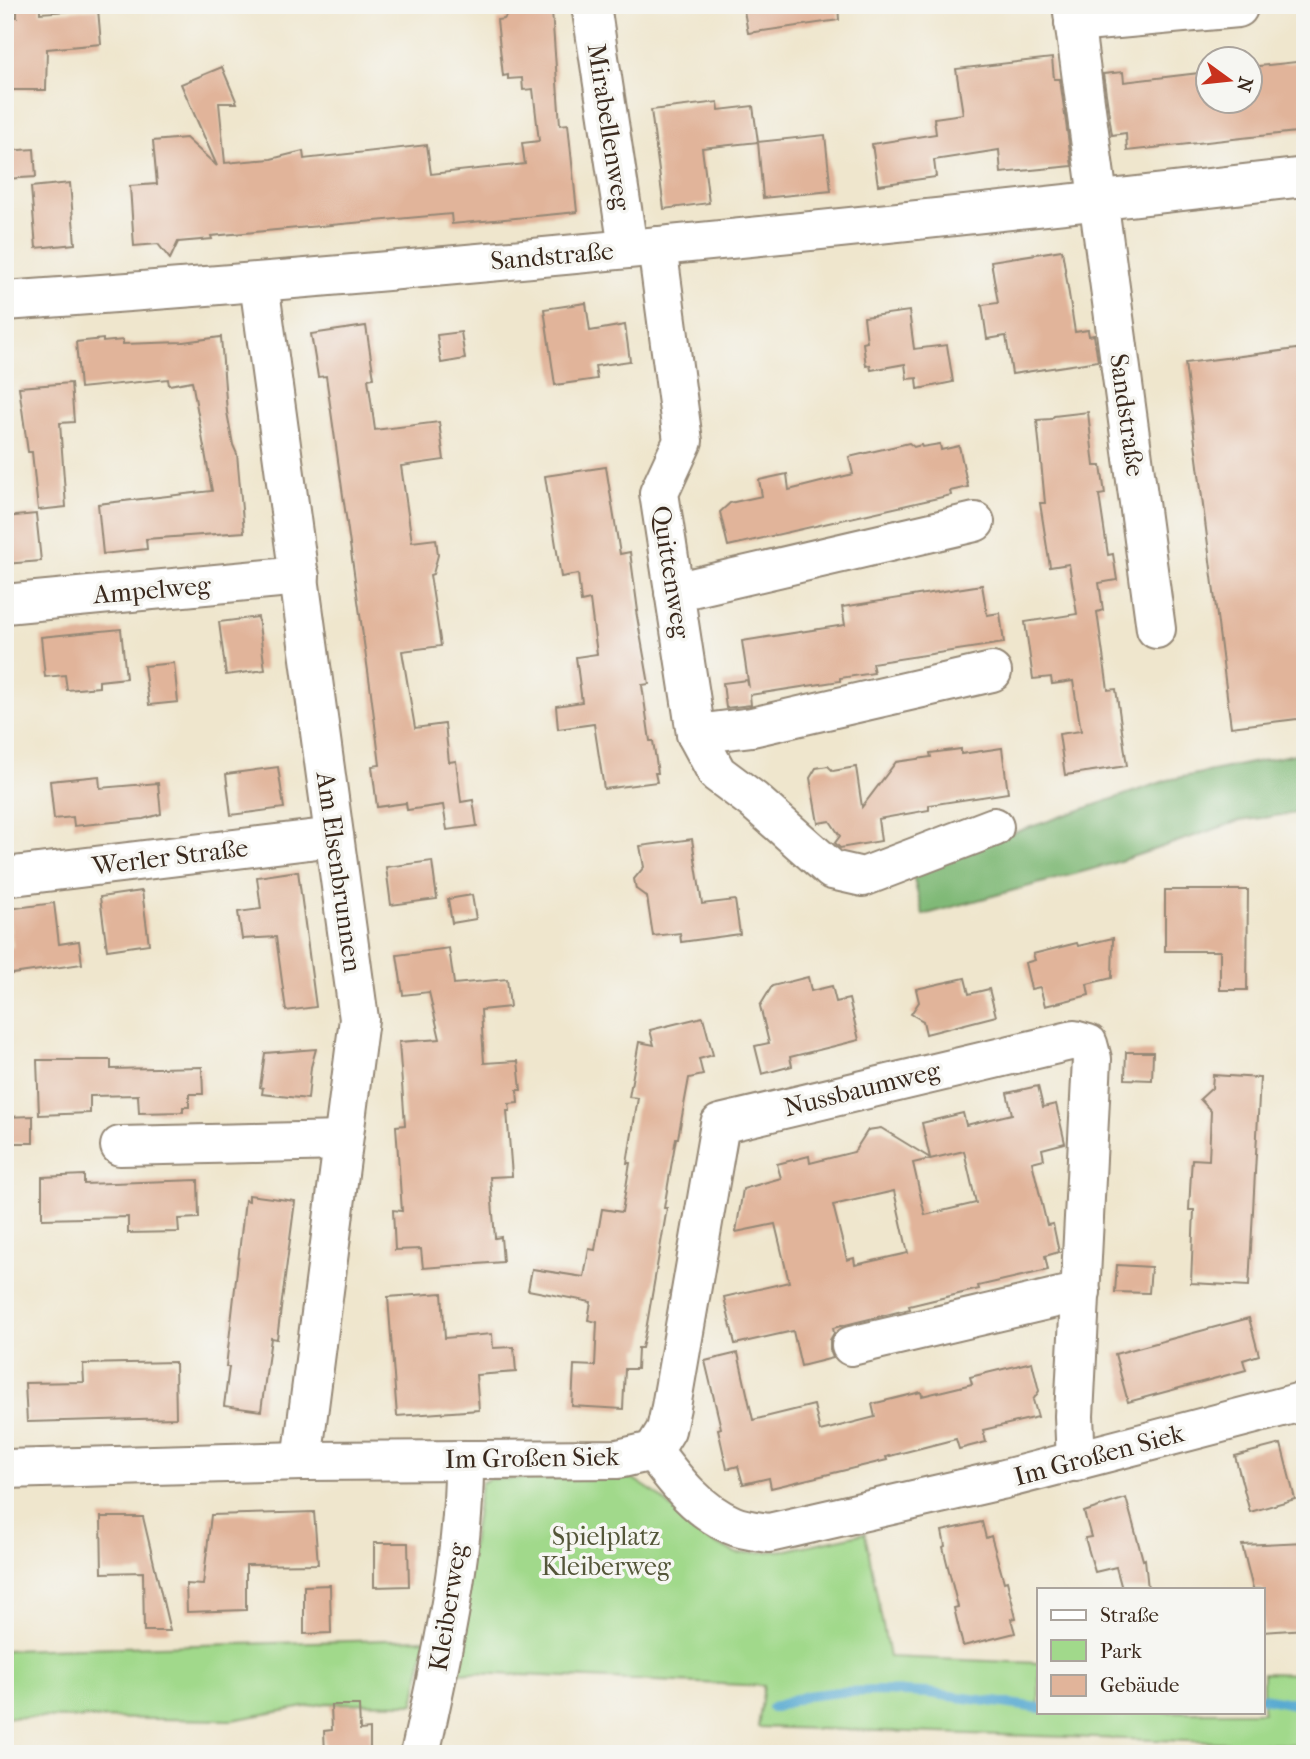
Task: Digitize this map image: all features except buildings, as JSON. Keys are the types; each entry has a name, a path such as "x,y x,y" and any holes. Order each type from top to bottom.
{"street":[{"name":"Mirabellenweg","path":"591,5 643,247"},
{"path":"1097,201 1073,14 1238,8"},
{"name":"Sandstraße","path":"5,302 259,284 1097,201 1305,177"},
{"name":"Sandstraße","path":"1097,201 1156,629"},
{"name":"Quittenweg","path":"643,247 683,441 659,493 696,734 717,774 753,800 832,870 863,877 994,827"},
{"name":"Am Elsenbrunnen","path":"259,284 359,1019 302,1461"},
{"path":"674,592 975,522"},
{"name":"Ampelweg","path":"5,604 300,576"},
{"path":"696,734 752,727 992,672"},
{"name":"Werler Straße","path":"5,877 334,837"},
{"name":"Nussbaumweg","path":"653,1451 666,1430 671,1407 720,1124 1074,1040 1088,1044 1092,1059 1074,1416 1076,1462"},
{"path":"120,1146 343,1141"},
{"path":"850,1346 1080,1292"},
{"name":"Im Großen Siek","path":"5,1469 302,1461 618,1459 653,1451 675,1480 705,1510 733,1526 769,1533 1076,1462 1305,1401"},
{"name":"Kleiberweg","path":"420,1754 440,1663 464,1504 464,1460"}],"green space":[{"path":"1305,752 1305,812 1239,821 1111,864 923,915 911,868 1168,780"},
{"name":"Spielplatz Kleiberweg","path":"632,1478 655,1493 709,1541 738,1554 787,1550 865,1533 889,1657 1037,1663 1037,1714 1264,1714 1264,1673 1305,1674 1305,1745 758,1727 764,1686 453,1672 481,1483 489,1479"},
{"path":"426,1639 414,1704 327,1703 232,1720 5,1717 5,1650"}],"waterway":[{"path":"772,1708 806,1696 880,1691 928,1693 1037,1708"},
{"path":"1264,1698 1305,1706"}]}
